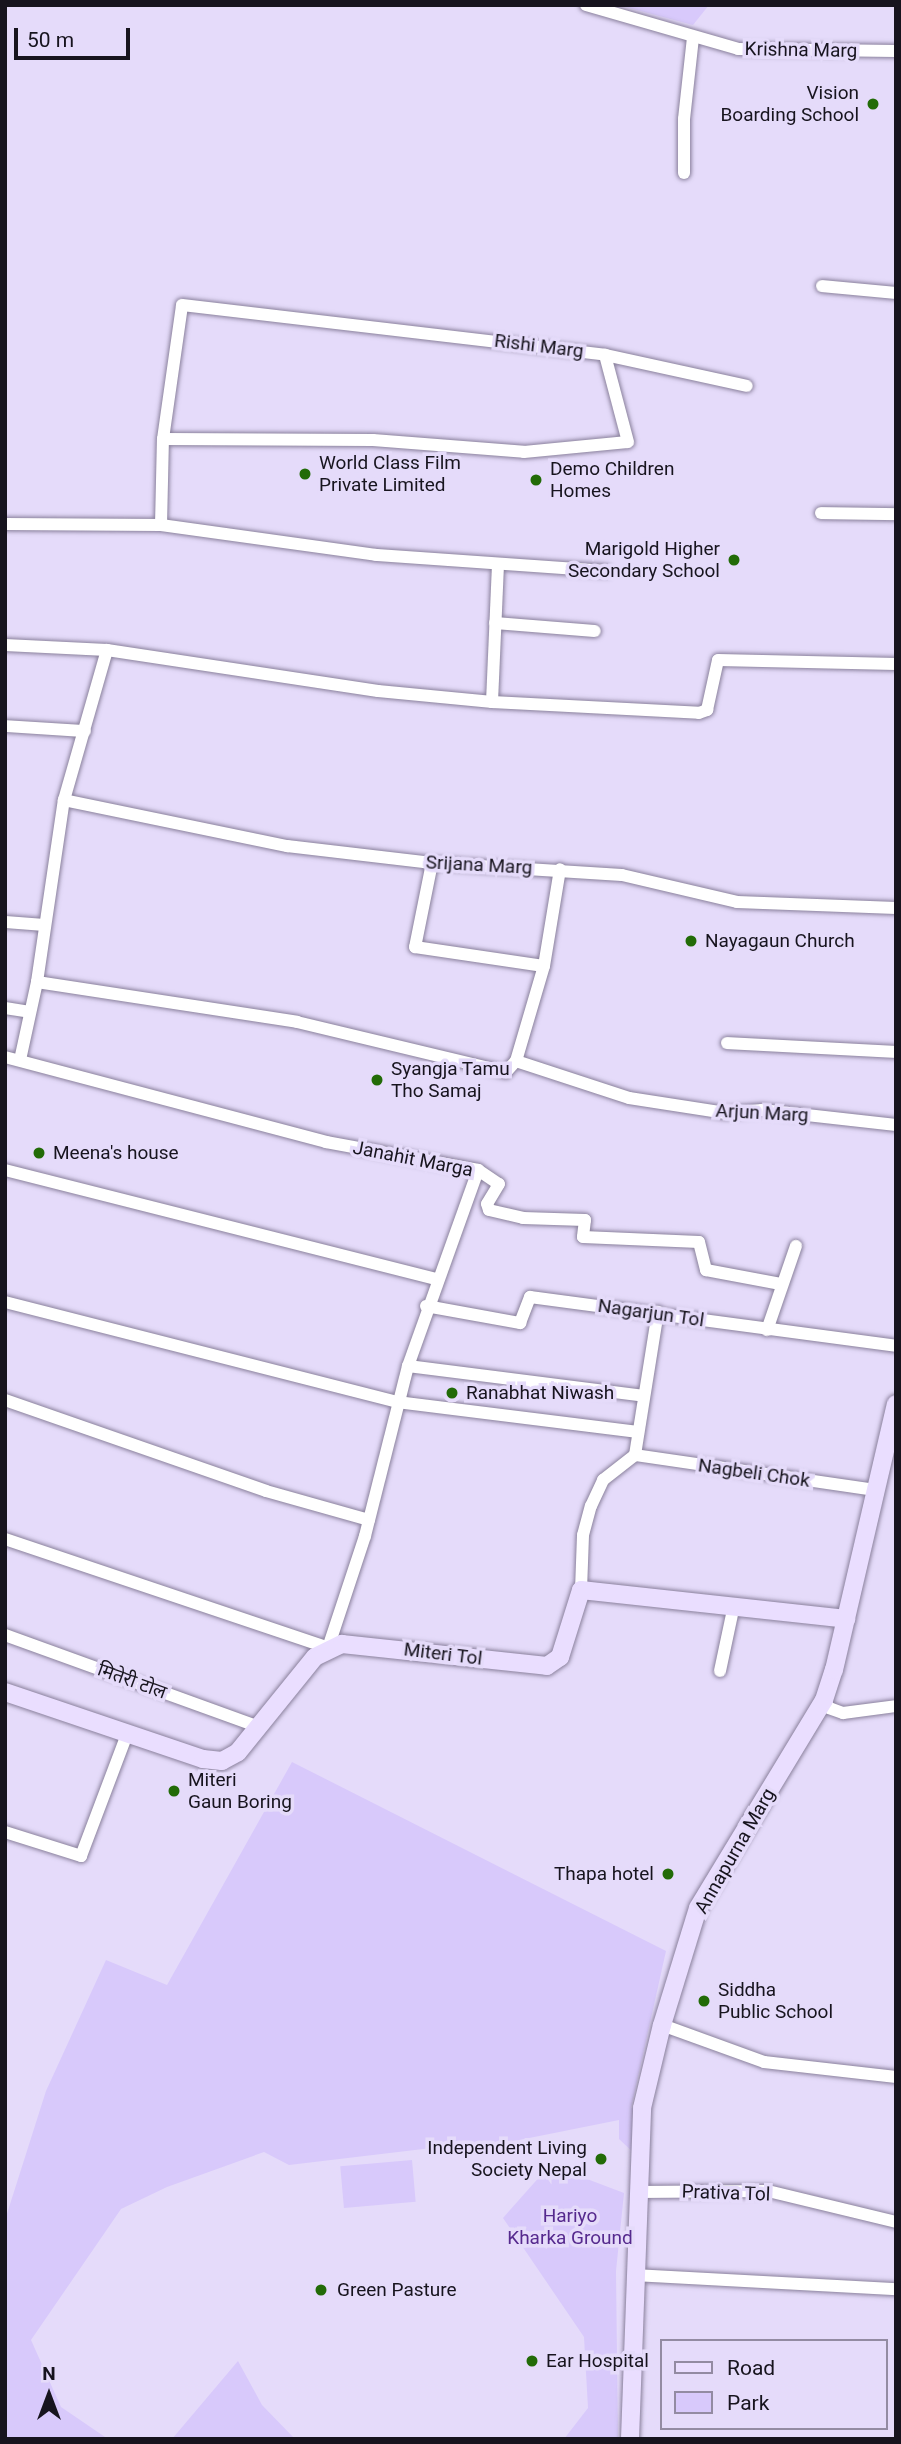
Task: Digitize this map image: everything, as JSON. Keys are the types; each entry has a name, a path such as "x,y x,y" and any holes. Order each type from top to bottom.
{"main road":[{"name":"Annapurna Marg","path":"630,2439 642,2108 662,2025 698,1908 824,1700 846,1619 896,1404"},
{"path":"581,1590 846,1619"},
{"name":"Miteri Tol","path":"328,1648 357,1644 547,1666 560,1657 581,1590"},
{"path":"5,1692 203,1759 222,1761 239,1752 315,1657 328,1648"}],"street":[{"name":"Krishna Marg","path":"586,5 738,49 896,51"},
{"path":"684,173 684,119 693,37"},
{"path":"822,286 896,293"},
{"name":"Rishi Marg","path":"161,525 163,439 181,304 605,355 628,442 524,452 373,440 163,439"},
{"path":"605,355 747,386"},
{"path":"821,513 896,514"},
{"path":"5,524 161,525 376,555 498,566 606,571"},
{"path":"492,702 498,566"},
{"path":"495,623 595,631"},
{"path":"5,645 107,650 378,691 492,702 704,712 718,660 896,664"},
{"path":"19,1060 37,982 64,800 107,650"},
{"path":"5,726 85,731"},
{"name":"Srijana Marg","path":"64,800 287,846 432,863 560,869 688,887 737,902 896,908"},
{"path":"432,863 415,947 544,966"},
{"path":"37,982 297,1022 510,1073 544,966 560,869"},
{"path":"5,922 45,925"},
{"path":"5,1008 30,1012"},
{"path":"727,1043 896,1052"},
{"name":"Janahit Marga","path":"5,1057 326,1142 478,1170 499,1184 488,1204 489,1210 523,1218 585,1220 582,1237 699,1242 706,1269 781,1284"},
{"name":"Arjun Marg","path":"516,1061 629,1098 726,1113 762,1110 896,1125"},
{"path":"5,1170 435,1279"},
{"path":"328,1648 369,1520 397,1402 426,1307 478,1170"},
{"path":"767,1330 796,1246"},
{"name":"Nagarjun Tol","path":"426,1307 520,1322 530,1297 658,1312 767,1330 896,1346"},
{"path":"5,1302 397,1402 638,1433"},
{"path":"581,1590 583,1535 591,1506 603,1480 635,1455 658,1312"},
{"path":"408,1366 644,1396"},
{"path":"5,1400 267,1491 369,1520"},
{"name":"Nagbeli Chok","path":"635,1455 874,1490"},
{"name":"Miteri Tol","path":"5,1539 328,1648"},
{"path":"720,1671 734,1605"},
{"name":"मितेरी टोल","path":"5,1635 260,1727"},
{"path":"824,1700 829,1709 843,1713 896,1706"},
{"path":"5,1832 80,1856 127,1734"},
{"path":"662,2025 764,2062 896,2077"},
{"name":"Prativa Tol","path":"638,2192 768,2191 896,2222"},
{"path":"635,2275 896,2289"}],"green space":[{"path":"618,5 709,5 693,25"},
{"path":"292,1762 666,1951 631,2108 637,2107 635,2154 619,2139 619,2120 490,2146 440,2147 289,2165 264,2152 167,2187 121,2209 31,2340 61,2407 108,2439 5,2439 5,2220 46,2091 106,1960 167,1985"},
{"path":"412,2160 416,2202 344,2208 340,2166"},
{"name":"Hariyo Kharka Ground","path":"550,2165 624,2193 616,2271 618,2439 564,2439 588,2408 584,2337 503,2218"},
{"path":"238,2361 262,2405 295,2439 172,2439"}],"place":[{"name":"Vision Boarding School","path":"873,104"},
{"name":"World Class Film Private Limited","path":"305,474"},
{"name":"Demo Children Homes","path":"536,480"},
{"name":"Marigold Higher Secondary School","path":"734,560"},
{"name":"Nayagaun Church","path":"691,941"},
{"name":"Syangja Tamu Tho Samaj","path":"377,1080"},
{"name":"Meena's house","path":"39,1153"},
{"name":"Ranabhat Niwash","path":"452,1393"},
{"name":"Miteri Gaun Boring","path":"174,1791"},
{"name":"Thapa hotel","path":"668,1874"},
{"name":"Siddha Public School","path":"704,2001"},
{"name":"Independent Living Society Nepal","path":"601,2159"},
{"name":"Green Pasture","path":"321,2290"},
{"name":"Ear Hospital","path":"532,2361"}]}
